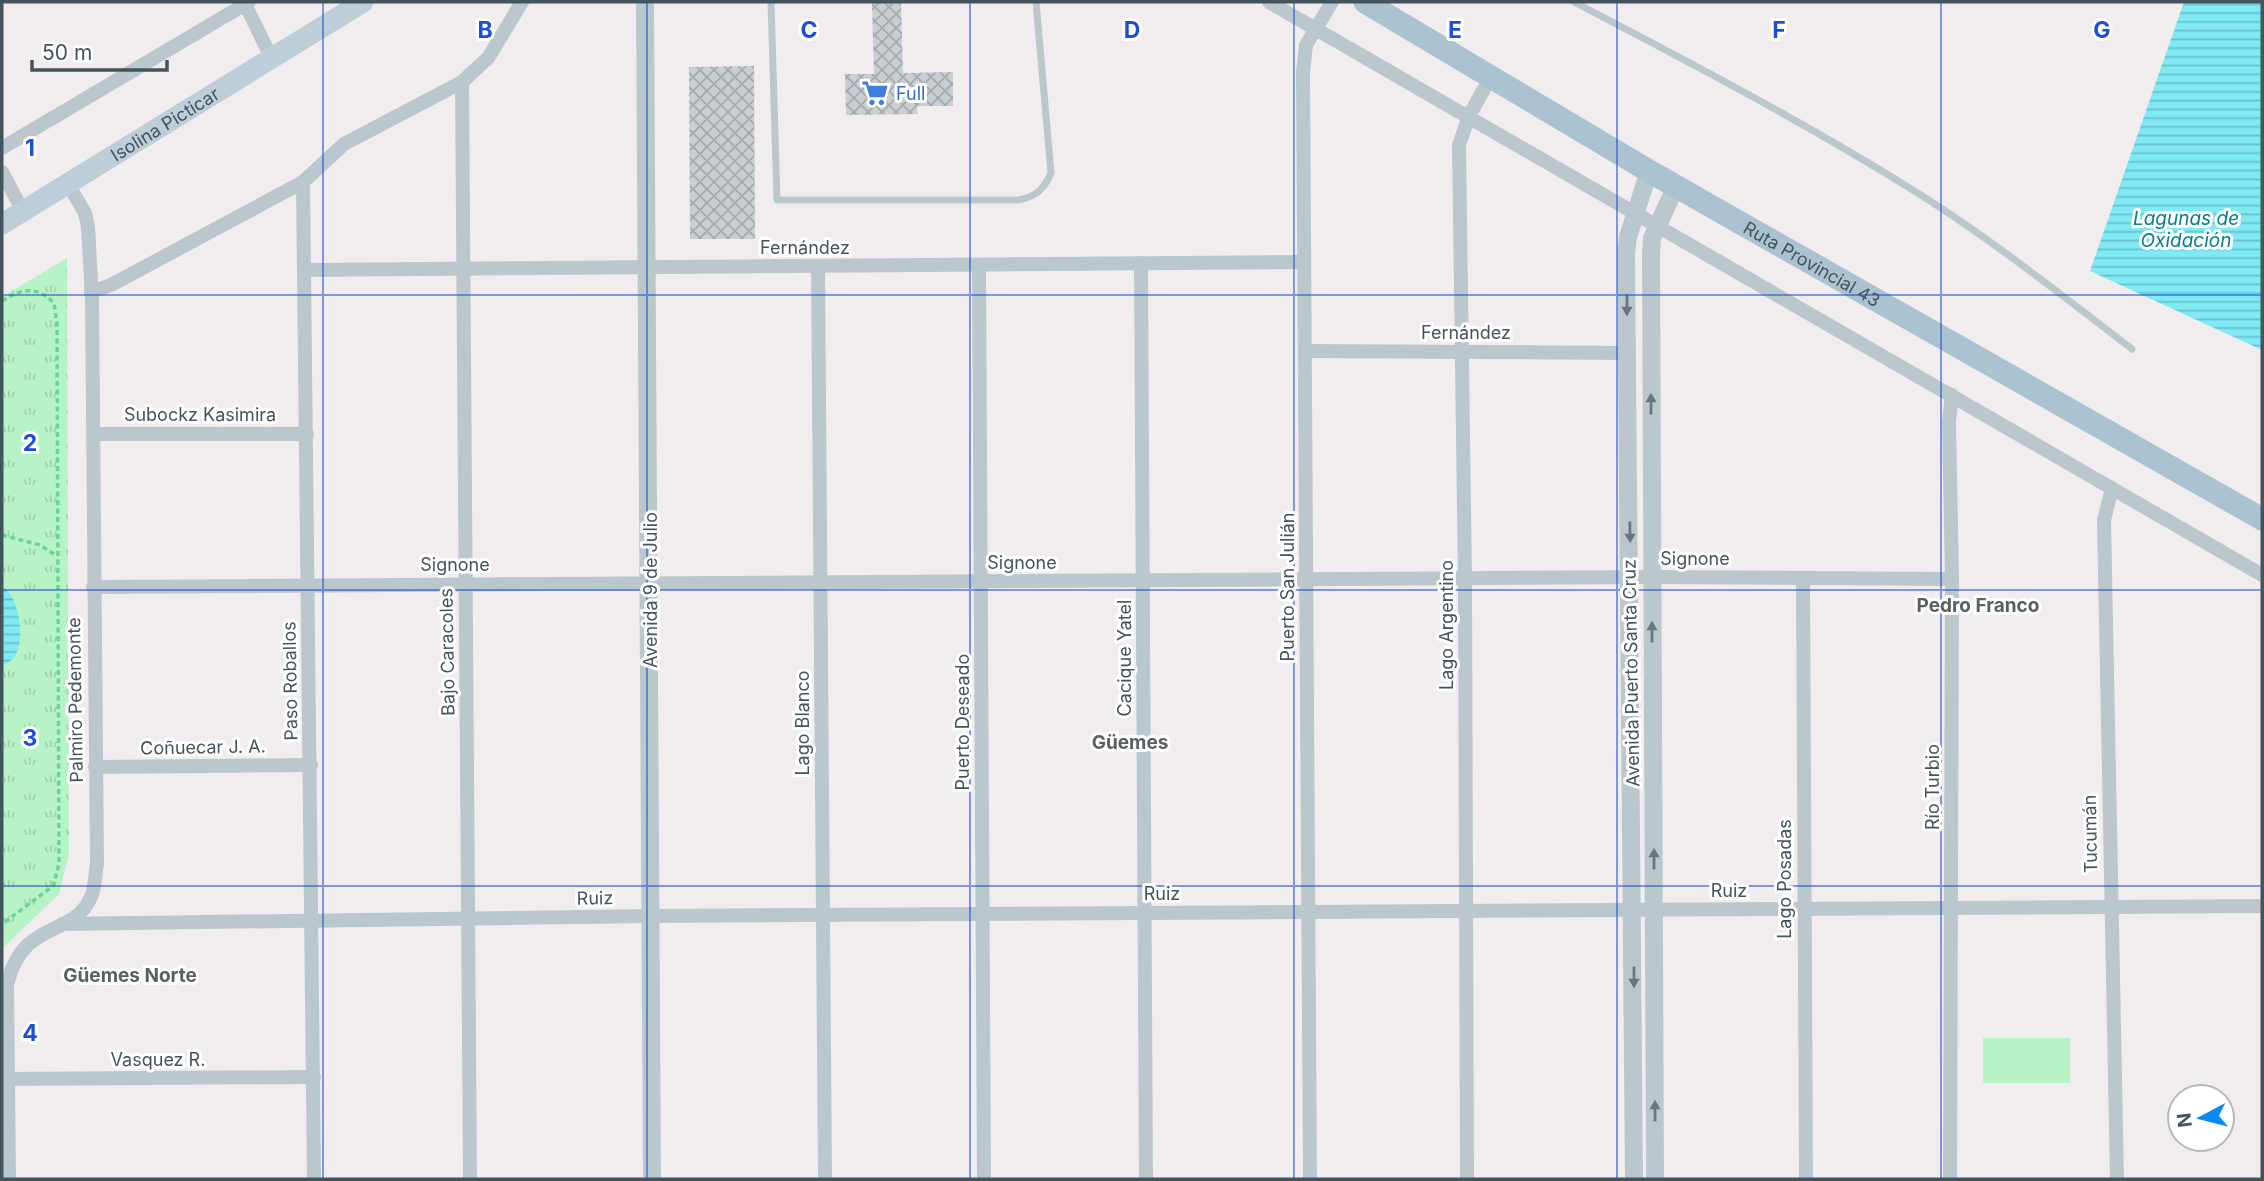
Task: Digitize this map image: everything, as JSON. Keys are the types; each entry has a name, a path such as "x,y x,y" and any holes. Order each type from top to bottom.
{"main road":[{"name":"Isolina Picticar","path":"2,224 363,2"},
{"name":"Ruta Provincial 43","path":"1365,2 1649,171 2262,519"}],"street":[{"path":"91,292 111,285 303,183 344,144 462,82 488,58 522,2"},
{"name":"Avenida 9 de Julio","path":"645,2 652,1179"},
{"path":"1269,2 1317,27 2262,575"},
{"name":"Puerto San Julián","path":"1310,1179 1303,73 1306,45 1332,2"},
{"path":"2,148 247,3 271,57"},
{"name":"Lago Argentino","path":"1467,1179 1465,580 1459,145 1469,116 1490,78"},
{"name":"Bajo Caracoles","path":"462,82 470,1179"},
{"name":"Avenida Puerto Santa Cruz","path":"1634,1179 1634,909 1626,254 1628,237 1649,171"},
{"path":"2,172 23,211"},
{"name":"Paso Roballos","path":"303,183 314,1179"},
{"name":"Palmiro Pedemonte","path":"9,1179 5,1079 6,985 10,970 31,939 76,916 93,895 97,864 91,292 88,227 85,214 68,184"},
{"name":"Avenida Puerto Santa Cruz","path":"1655,1179 1651,255 1658,226 1676,186"},
{"name":"Fernández","path":"305,270 1304,262"},
{"name":"Cacique Yatel","path":"1141,264 1146,1179"},
{"name":"Puerto Deseado","path":"979,265 984,1179"},
{"name":"Lago Blanco","path":"818,267 825,1179"},
{"name":"Fernández","path":"1305,351 1627,353"},
{"name":"Río Turbio","path":"1950,1179 1952,579 1949,421 1952,395"},
{"name":"Subockz Kasimira","path":"93,433 307,434"},
{"name":"Tucumán","path":"2112,488 2104,520 2117,1179"},
{"name":"Signone","path":"93,587 1652,577 1952,579"},
{"name":"Lago Posadas","path":"1803,578 1806,1179"},
{"name":"Coñuecar J. A.","path":"96,767 311,765"},
{"name":"Ruiz","path":"62,924 652,916 2262,906"},
{"name":"Vasquez R.","path":"5,1079 314,1077"}],"lane":[{"path":"771,2 777,200 1005,200 1031,198 1045,188 1051,173 1035,2"},
{"path":"1574,2 1698,67 1910,187 2034,274 2132,349"}],"path":[{"path":"2,301 24,289 34,290 54,303 57,324 59,864 53,886 2,924"},
{"path":"2,535 40,545 57,556"}],"green space":[{"path":"67,258 69,853 59,894 2,949 2,297"},
{"path":"1983,1038 2070,1038 2070,1083 1983,1083"}],"water":[{"name":"Lagunas de Oxidación","path":"2184,2 2262,2 2262,350 2090,271"},
{"path":"2,586 13,599 19,618 20,639 15,656 2,667"}],"building":[{"path":"872,2 901,2 903,73 953,72 953,106 917,106 918,114 846,115 845,74 874,74"},
{"path":"754,66 755,239 690,239 689,67"}],"place":[{"name":"Full","path":"875,93"}],"district":[{"name":"Pedro Franco","path":"1978,605"},
{"name":"Güemes","path":"1130,742"},
{"name":"Güemes Norte","path":"130,975"}]}
